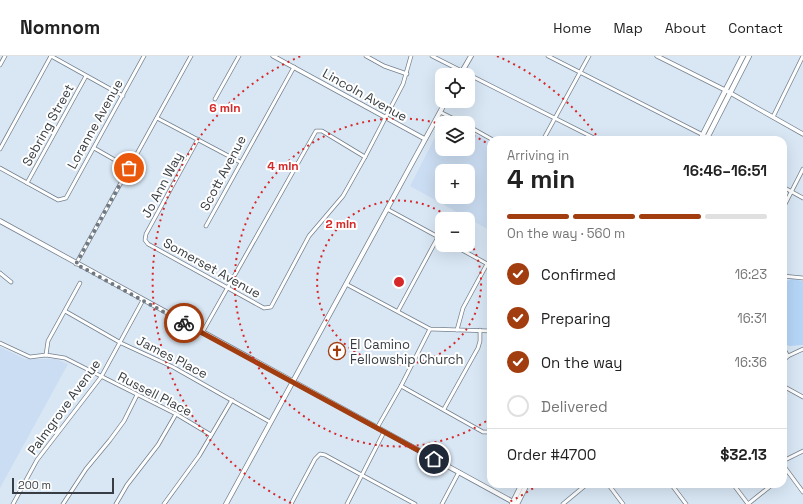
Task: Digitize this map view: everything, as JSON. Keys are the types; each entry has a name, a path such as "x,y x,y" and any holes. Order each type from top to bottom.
{"main road":[{"path":"464,68 471,56"},
{"path":"705,136 743,56"},
{"path":"727,91 749,56"},
{"path":"226,504 442,108"},
{"path":"0,221 202,333 487,487"},
{"path":"488,488 515,503"},
{"path":"515,503 521,488"},
{"path":"515,503 524,488"}],"street":[{"path":"0,65 5,56"},
{"path":"0,149 51,56 123,96"},
{"path":"139,56 143,57"},
{"path":"76,264 191,56"},
{"path":"215,99 239,56"},
{"name":"Lincoln Avenue","path":"273,56 425,139"},
{"path":"366,56 384,66 407,74"},
{"path":"202,333 229,288 316,131 322,131 365,157 407,74 411,56"},
{"path":"432,56 452,68"},
{"path":"548,56 703,136"},
{"path":"545,136 589,56"},
{"path":"657,56 727,91 803,134"},
{"path":"773,117 803,56"},
{"name":"Loranne Avenue","path":"27,184 58,200 66,198 143,57"},
{"name":"Scott Avenue","path":"206,226 240,162 294,67"},
{"name":"Sebring Street","path":"27,184 86,76"},
{"path":"475,80 590,136"},
{"path":"440,112 448,116"},
{"path":"157,118 240,162"},
{"path":"475,130 487,137"},
{"name":"Jo Ann Way","path":"145,240 146,234 198,140"},
{"path":"94,148 129,168"},
{"name":"Somerset Avenue","path":"145,240 148,244 264,308 271,307 309,236 343,196 365,157"},
{"path":"0,168 27,184"},
{"path":"787,201 803,169"},
{"path":"787,189 803,198"},
{"path":"388,209 435,235"},
{"path":"398,311 435,243"},
{"path":"457,330 462,308 487,264 466,252"},
{"path":"0,273 11,282"},
{"path":"787,276 803,278"},
{"path":"46,355 48,341 80,283"},
{"path":"346,284 430,329 487,331"},
{"name":"Palmgrove Avenue","path":"13,504 37,460 101,377 121,343 143,300"},
{"name":"James Place","path":"65,311 121,343 173,367 270,422"},
{"path":"376,428 401,386 430,329"},
{"path":"444,409 478,348 480,341 480,330"},
{"name":"Russell Place","path":"0,343 30,357 46,355 65,358 137,396 176,414 211,435"},
{"path":"788,356 803,349"},
{"path":"401,386 483,432 487,432"},
{"path":"787,388 803,397"},
{"path":"63,504 86,469 124,421 137,396"},
{"path":"164,504 195,461 232,400"},
{"path":"116,504 127,485 158,445 176,414"},
{"path":"347,504 384,432"},
{"path":"787,459 803,451"},
{"path":"291,504 315,459 320,454 415,504"},
{"path":"442,504 460,472"},
{"path":"788,473 803,492"},
{"path":"563,504 582,488"},
{"path":"611,488 623,504"},
{"path":"673,488 686,504"},
{"path":"736,488 748,504 768,488"}],"shaded area":[{"path":"475,134 487,141 487,229 475,222 475,212 457,212 442,204 475,204 475,164 435,164 435,200 410,186 435,138 435,156 475,156"},
{"path":"792,279 803,281 803,345 787,345 787,281"},
{"path":"0,347 25,359 56,359 68,364 0,488"}],"way so far":[{"path":"129,168 76,264 184,323"}],"place":[{"name":"El Camino Fellowship Church","path":"337,351"}],"route":[{"path":"184,323 434,459"}]}
